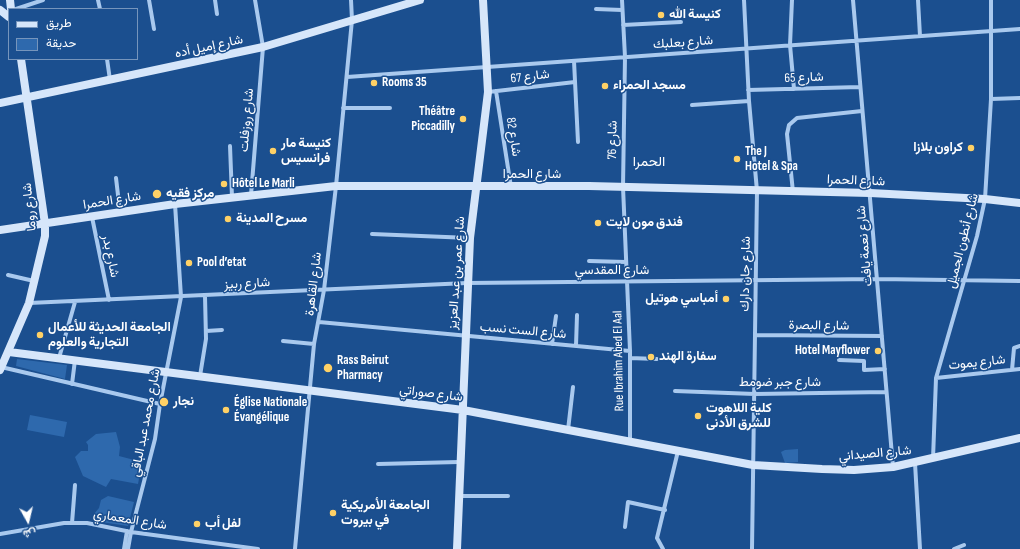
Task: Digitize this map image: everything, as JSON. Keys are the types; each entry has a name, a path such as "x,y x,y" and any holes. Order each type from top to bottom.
{"street":[{"path":"19,8 43,0"},
{"path":"149,0 154,29"},
{"path":"215,0 217,14"},
{"name":"شارع روزفلت","path":"251,195 263,47 255,0"},
{"name":"شارع القاهرة","path":"295,549 314,344 324,290 336,186 352,20 351,0"},
{"name":"شارع إميل أده","path":"0,103 263,47 420,0"},
{"name":"شارع عمر بن عبد العزيز","path":"457,549 459,462 463,410 467,282 470,238 476,187 492,91 488,67 483,0"},
{"name":"شارع 76","path":"622,0 625,57 623,187 626,281"},
{"name":"شارع جان دارك","path":"744,0 748,90 757,191 752,549"},
{"path":"792,0 790,45 794,88"},
{"name":"شارع نعمة يافت","path":"853,0 893,467"},
{"path":"918,0 920,36"},
{"name":"شارع أنطون الجميل","path":"933,459 936,378 977,236 985,199 991,99 991,0"},
{"path":"596,9 622,10"},
{"path":"0,10 8,16"},
{"path":"623,25 681,22"},
{"name":"شارع بعلبك","path":"347,77 1020,29"},
{"name":"شارع روما","path":"0,368 29,303 44,242 45,224 28,98 21,60"},
{"path":"107,60 110,80"},
{"path":"574,61 578,142"},
{"name":"شارع 67","path":"492,91 575,82"},
{"name":"شارع 65","path":"748,90 860,87"},
{"name":"شارع 82","path":"492,91 511,187"},
{"path":"991,99 1020,98"},
{"path":"692,105 749,101"},
{"path":"343,108 390,108"},
{"path":"793,192 787,134 789,125 797,118 862,111"},
{"path":"230,146 232,197"},
{"path":"116,178 120,212"},
{"name":"شارع الحمرا","path":"0,230 175,204 336,186 623,187 870,193 985,199 1020,203"},
{"name":"شارع محمد عبد الباقي","path":"124,549 155,439 160,404 181,297 175,204"},
{"name":"شارع بدر","path":"92,217 109,300"},
{"path":"372,234 470,238"},
{"path":"589,261 626,262"},
{"path":"8,275 34,281"},
{"name":"شارع المقدسي","path":"467,282 878,279 1020,281"},
{"name":"Rue Ibrahim Abed El Aal","path":"626,281 630,351 630,442"},
{"name":"شارع ربيز","path":"29,303 205,296 467,282"},
{"path":"200,377 205,348 205,296"},
{"path":"59,358 75,302"},
{"path":"576,346 577,315"},
{"path":"552,344 556,316"},
{"name":"شارع الست نسب","path":"319,322 630,351"},
{"path":"206,330 222,330"},
{"name":"شارع البصرة","path":"756,335 882,336"},
{"path":"13,341 18,353"},
{"path":"282,341 314,344"},
{"path":"1012,370 1014,348 1020,346"},
{"name":"شارع صوراتي","path":"8,352 463,410 752,465"},
{"path":"630,358 657,360"},
{"path":"72,384 75,360"},
{"path":"839,360 864,360 864,370 884,370"},
{"path":"0,368 160,404"},
{"name":"شارع يموت","path":"936,378 1020,369"},
{"path":"568,430 573,387"},
{"name":"شارع جبر ضومط","path":"675,391 755,394 886,392"},
{"name":"شارع الصيداني","path":"752,465 854,470 893,467 1020,438"},
{"path":"663,549 657,538 665,510 678,451"},
{"path":"378,464 459,462"},
{"path":"915,463 920,549"},
{"path":"72,523 75,485"},
{"path":"459,496 508,496"},
{"path":"625,527 628,502 665,510"},
{"name":"شارع المعماري","path":"0,534 72,523 94,524 129,531 258,549"},
{"name":"شارع محمد عبد الباقي","path":"128,549 129,531"},
{"path":"954,549 964,545"}],"green space":[{"path":"17,359 67,365 65,379 16,366"},
{"path":"30,415 67,422 64,437 27,430"},
{"path":"116,432 120,447 119,456 142,462 138,484 111,479 106,487 83,476 75,457 81,451 88,451 88,445 86,442 96,434"},
{"path":"798,449 798,462 785,463 781,452 785,450"},
{"path":"108,496 134,502 128,526 94,521 93,515 99,508 101,500"}],"place":[{"name":"كنيسة الله","path":"661,15"},
{"name":"Rooms 35","path":"374,83"},
{"name":"مسجد الحمراء","path":"605,86"},
{"name":"Théâtre Piccadilly","path":"463,119"},
{"name":"كراون بلازا","path":"971,148"},
{"name":"كنيسة مار فرانسيس","path":"273,151"},
{"name":"The J Hotel & Spa","path":"737,159"},
{"name":"Hôtel Le Marli","path":"224,184"},
{"name":"مركز فقيه","path":"157,194"},
{"name":"مسرح المدينة","path":"228,219"},
{"name":"فندق مون لايت","path":"598,223"},
{"name":"Pool d’etat","path":"189,263"},
{"name":"أمباسي هوتيل","path":"726,299"},
{"name":"الجامعة الحديثة للأعمال التجارية والعلوم","path":"40,335"},
{"name":"Hotel Mayflower","path":"878,351"},
{"name":"سفارة الهند","path":"651,357"},
{"name":"Rass Beirut Pharmacy","path":"328,368"},
{"name":"نجار","path":"164,402"},
{"name":"Église Nationale Évangélique","path":"226,410"},
{"name":"كلية اللاهوت للشرق الأدنى","path":"698,416"},
{"name":"الجامعة الأمريكية في بيروت","path":"333,513"},
{"name":"لفل أب","path":"197,524"}],"district":[{"name":"الحمرا","path":"649,162"}]}
